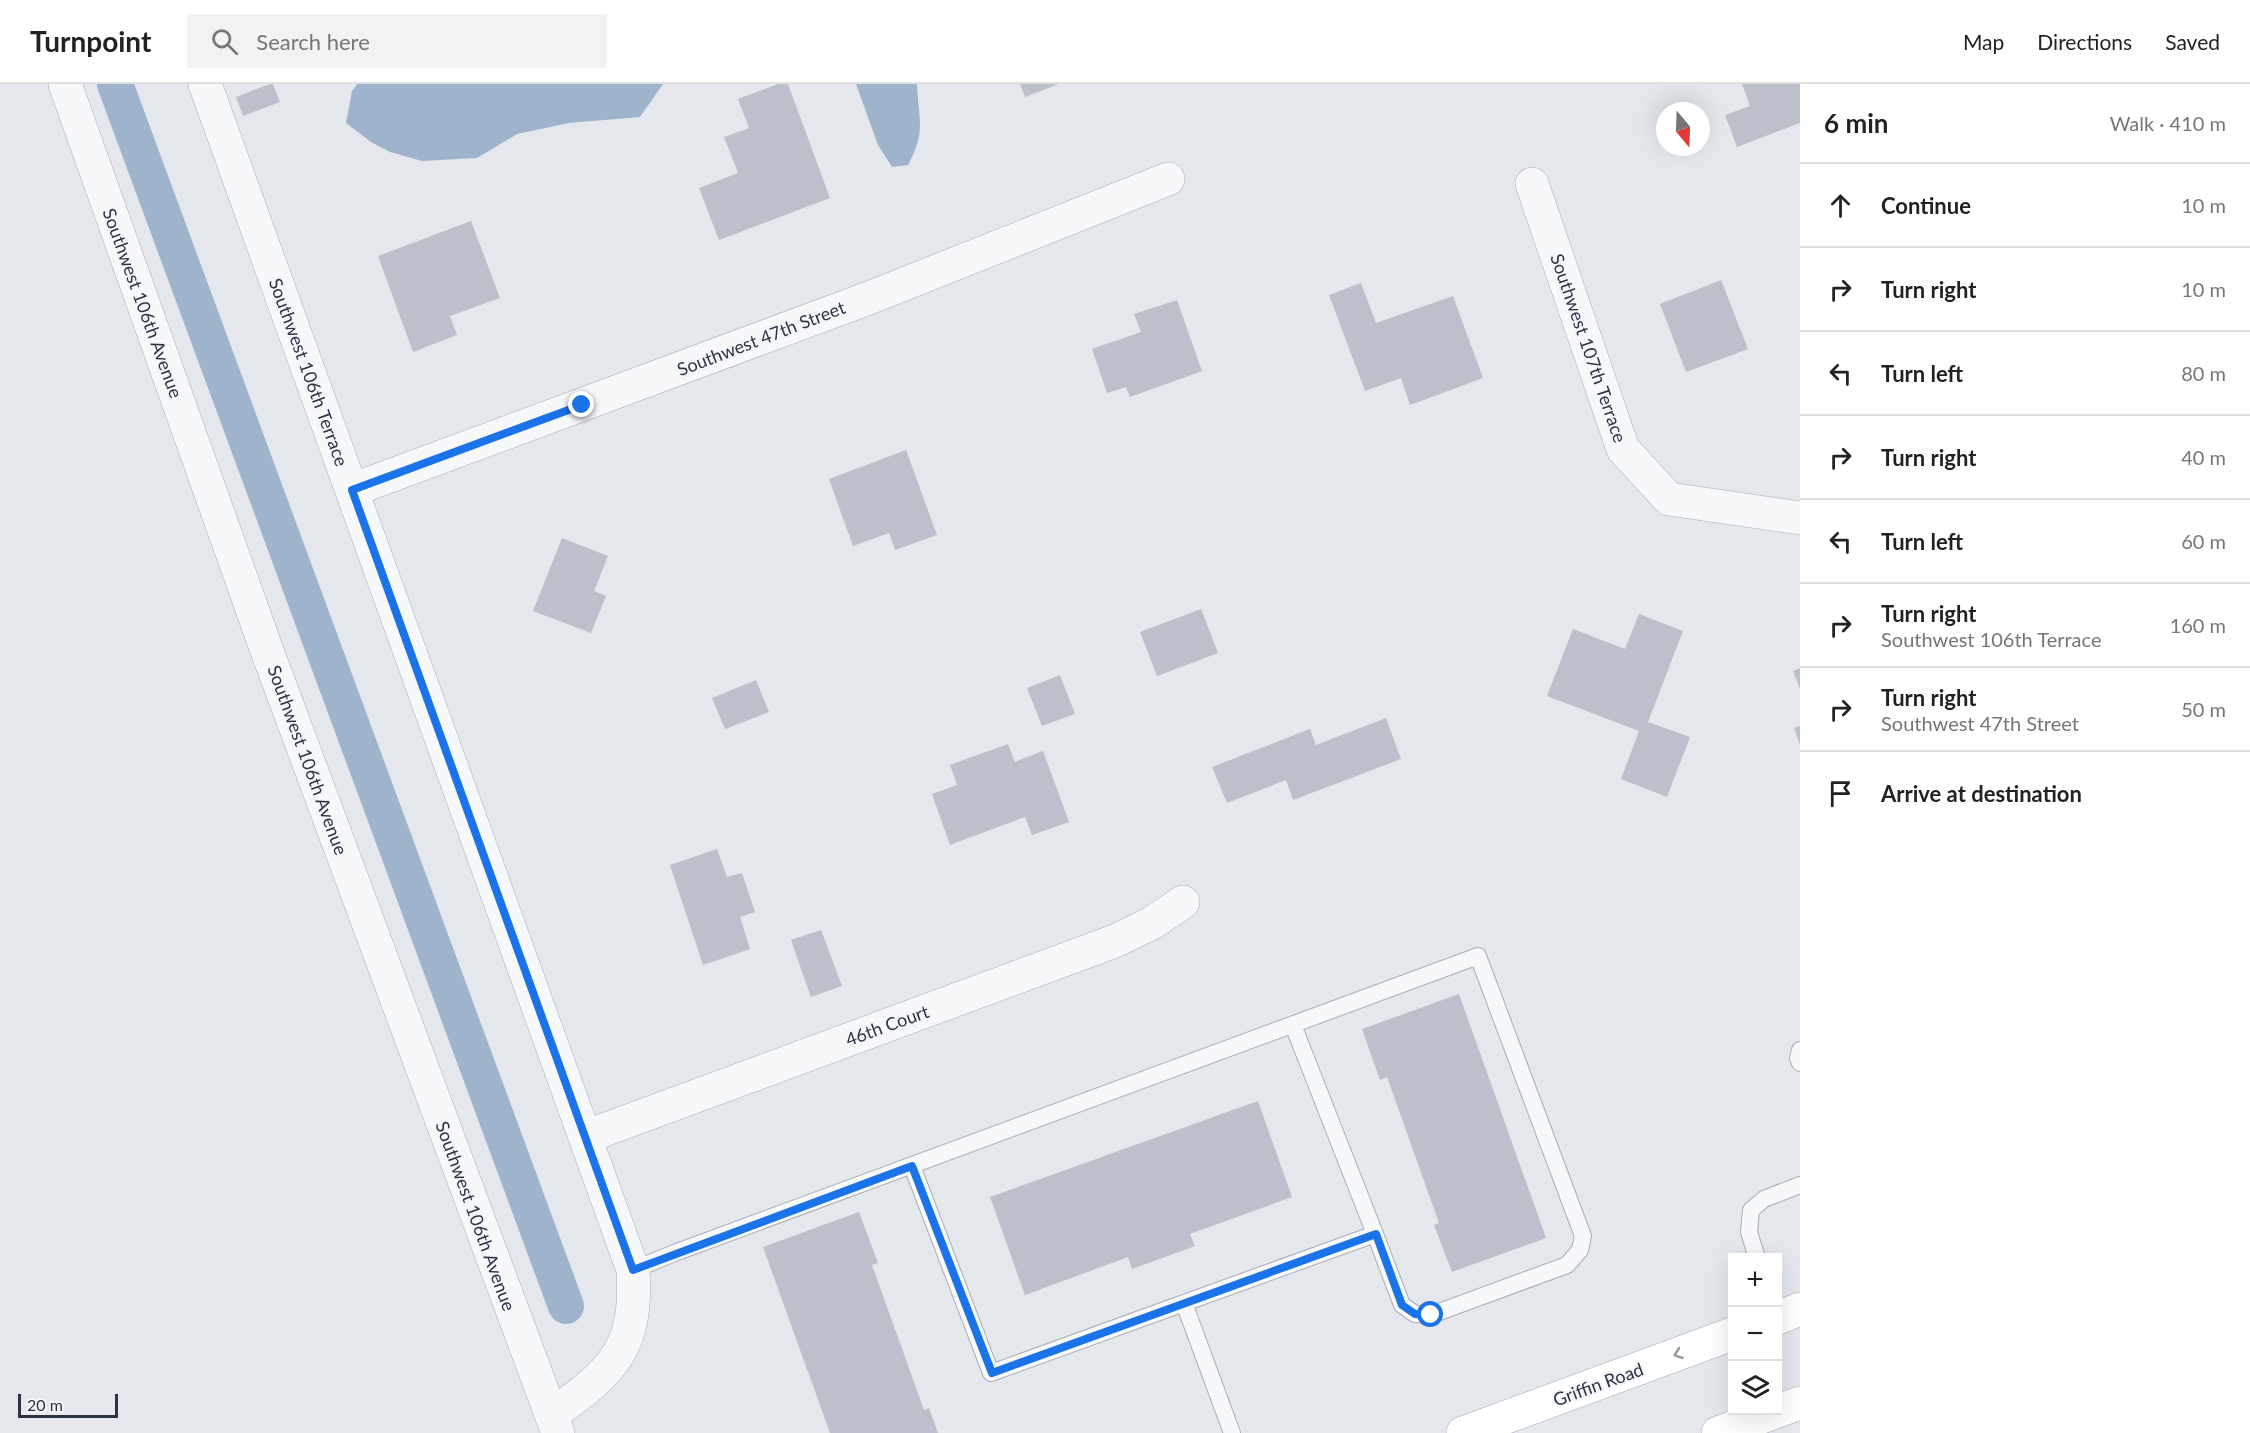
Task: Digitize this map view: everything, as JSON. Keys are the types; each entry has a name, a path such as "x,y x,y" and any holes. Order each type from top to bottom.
{"main road":[{"name":"Griffin Road","path":"1463,1433 1728,1335"},
{"path":"1718,1433 1800,1403"}],"street":[{"name":"Southwest 106th Avenue","path":"65,84 270,659 554,1424"},
{"name":"Southwest 106th Terrace","path":"205,84 633,1270 634,1299 630,1328 617,1357 554,1424"},
{"name":"Southwest 47th Street","path":"352,490 837,310 1168,179"},
{"name":"Southwest 107th Terrace","path":"1532,184 1623,449 1669,499 1800,518"},
{"name":"46th Court","path":"585,1137 1115,941 1152,923 1183,902"}],"lane":[{"path":"633,1270 1478,956 1583,1236 1580,1250 1567,1265 1431,1315 1415,1314 1402,1305 1293,1025"},
{"path":"1800,1050 1798,1058 1800,1063"},
{"path":"912,1166 992,1373 1376,1234"},
{"path":"1756,1253 1749,1232 1751,1210 1764,1199 1800,1185"},
{"path":"1184,1303 1232,1433"}],"water":[{"path":"357,84 663,84 640,117 569,123 517,134 477,158 422,161 390,152 371,142 346,123 352,91"},
{"path":"856,84 917,84 920,116 918,142 908,165 892,167 878,145"}],"building":[{"path":"273,84 280,102 243,116 236,97"},
{"path":"778,84 788,84 830,198 719,240 699,188 738,173 724,137 749,128 738,99"},
{"path":"1020,84 1059,84 1025,97"},
{"path":"1742,84 1800,84 1800,123 1737,147 1725,115 1750,106"},
{"path":"471,221 500,298 450,316 457,335 413,352 378,256"},
{"path":"1721,280 1748,349 1686,372 1660,304"},
{"path":"1361,283 1376,323 1453,296 1483,378 1410,405 1401,378 1365,391 1329,295"},
{"path":"1177,300 1202,371 1130,397 1126,387 1107,393 1092,349 1141,332 1134,314"},
{"path":"906,450 937,535 895,550 889,533 853,546 829,479"},
{"path":"562,538 608,556 594,591 606,596 591,633 533,611"},
{"path":"1201,609 1218,653 1157,676 1140,632"},
{"path":"1639,614 1683,631 1648,722 1690,737 1667,797 1621,779 1639,731 1547,696 1573,629 1625,649"},
{"path":"1800,668 1800,689 1793,671"},
{"path":"1060,675 1075,714 1042,726 1027,688"},
{"path":"756,680 769,712 725,729 712,698"},
{"path":"1386,718 1401,759 1293,800 1286,780 1227,803 1212,767 1310,729 1316,745"},
{"path":"1800,726 1800,745 1794,728"},
{"path":"1008,744 1015,762 1043,751 1069,822 1032,835 1025,817 950,845 932,794 957,785 950,765"},
{"path":"717,849 727,877 742,873 755,912 740,917 750,949 703,965 670,865"},
{"path":"821,930 842,986 811,997 791,940"},
{"path":"1459,994 1546,1238 1452,1272 1434,1225 1439,1223 1387,1077 1380,1080 1362,1029"},
{"path":"1258,1101 1292,1197 1190,1234 1195,1246 1132,1269 1128,1257 1025,1295 990,1197"},
{"path":"859,1212 878,1263 872,1265 924,1410 929,1408 938,1433 830,1433 763,1247"}],"waterway":[{"path":"115,84 566,1306"}],"route":[{"path":"582,405 352,490 633,1270 912,1166 992,1373 1376,1234 1402,1305 1415,1314 1431,1315"}]}
